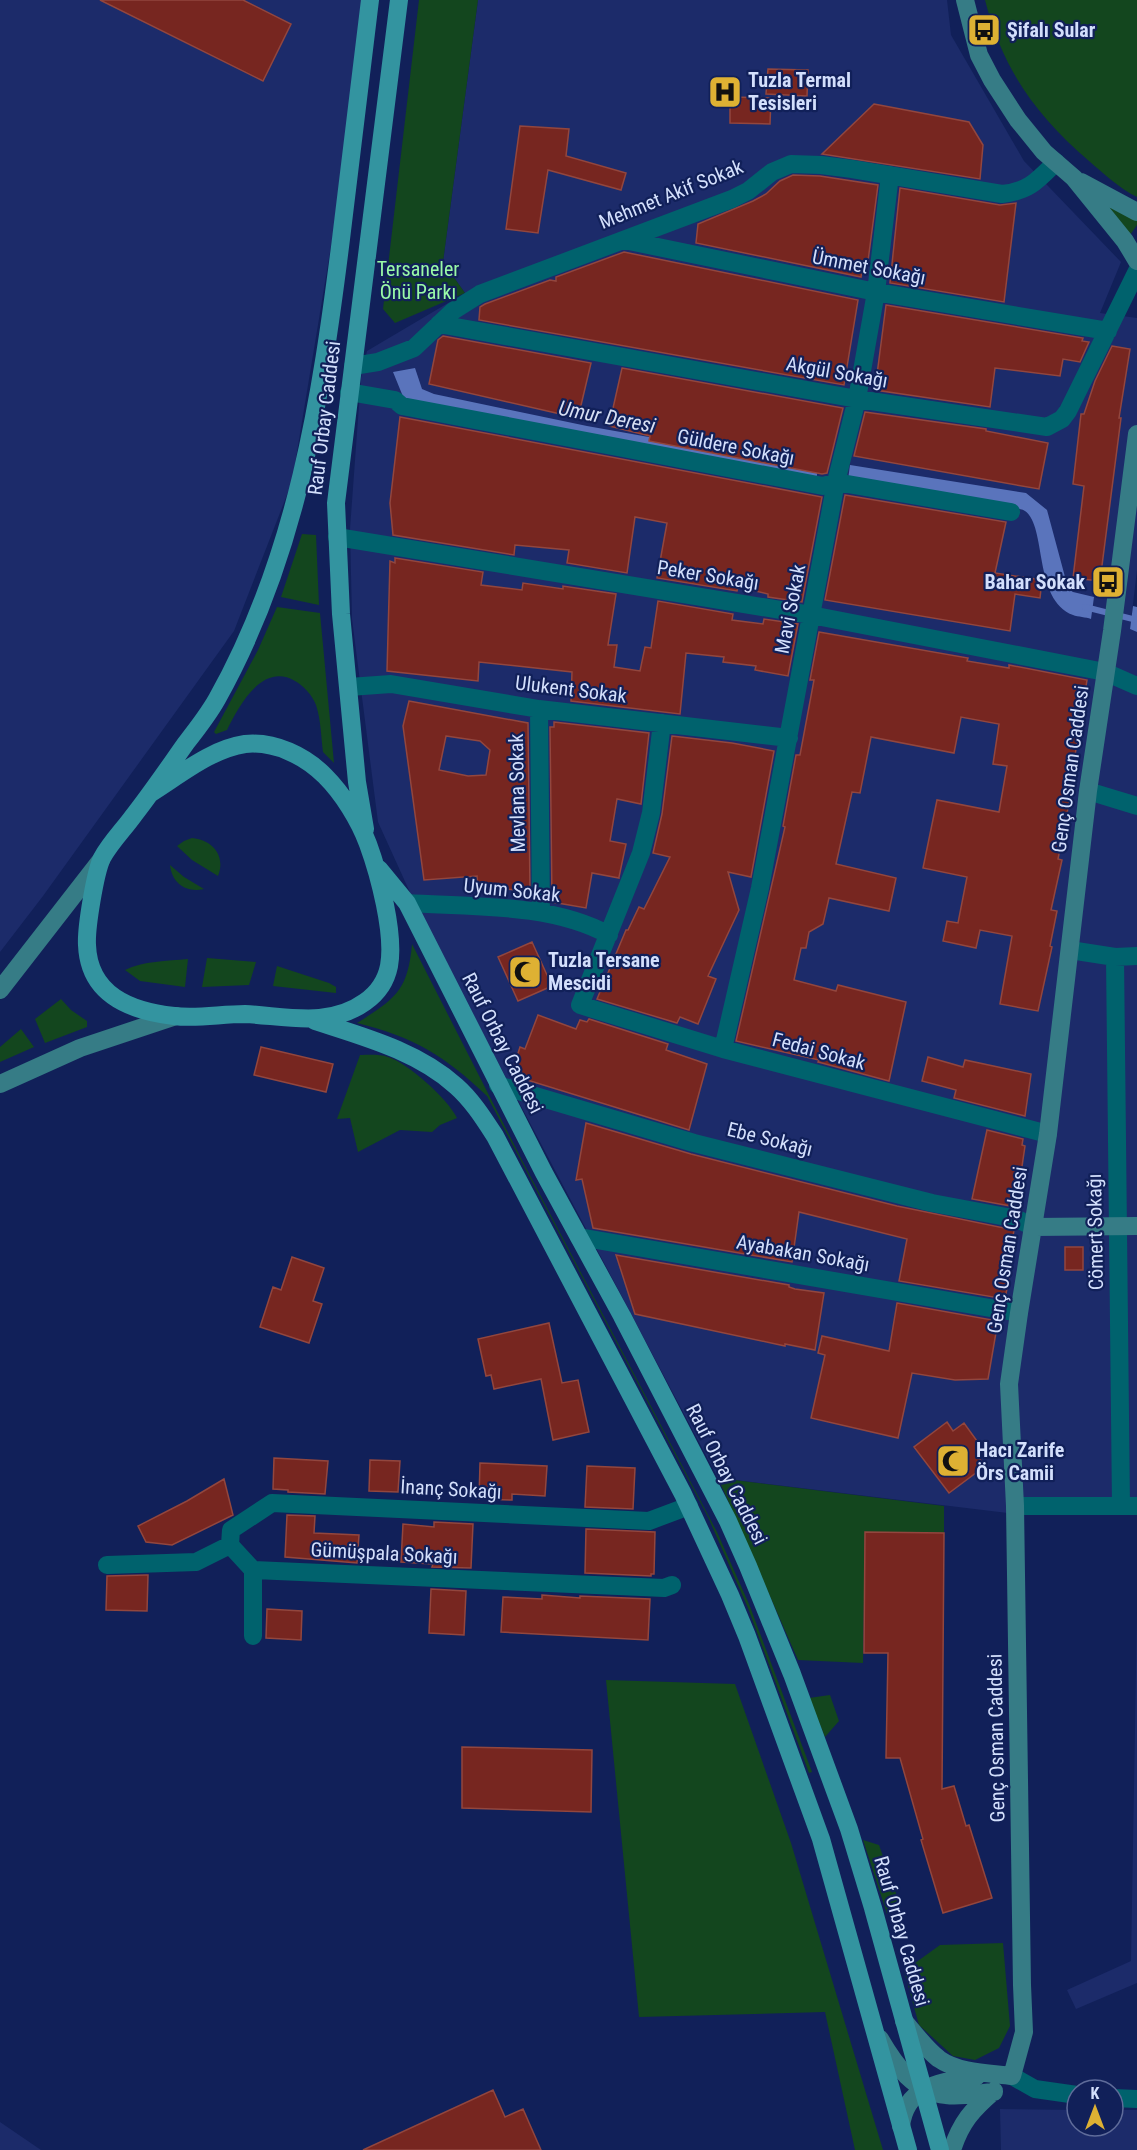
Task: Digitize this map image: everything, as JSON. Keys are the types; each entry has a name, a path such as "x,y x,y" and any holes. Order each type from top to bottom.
{"main road":[{"name":"Rauf Orbay Caddesi","path":"370,0 325,354 307,458 297,497 276,565 236,664 214,704 102,859 88,921 86,944 89,964 97,981 112,997 133,1008 176,1017 235,1014 313,1020 390,1046 423,1062 457,1087 477,1109 495,1136 689,1506 743,1626 807,1798 835,1883 908,2150"},
{"name":"Rauf Orbay Caddesi","path":"313,1020 342,1013 365,1002 377,992 389,967 391,950 383,899 367,843 357,782 341,614 336,503 399,0"},
{"name":"Rauf Orbay Caddesi","path":"151,793 199,762 225,750 246,744 267,745 287,750 305,759 324,774 341,794 367,843"},
{"name":"Rauf Orbay Caddesi","path":"373,862 407,903 498,1084 728,1521 766,1609 849,1829 940,2150"}],"street":[{"path":"965,0 979,54 992,80 1018,120 1044,152 1074,178 1125,241 1136,263"},
{"name":"Mehmet Akif Sokak","path":"352,366 378,362 414,348 453,310 480,294 732,198 748,191 772,172 791,165 820,165 1002,194 1024,190 1031,186 1056,162"},
{"name":"Mavi Sokak","path":"723,1049 760,888 836,482 857,399 876,292 890,175"},
{"path":"1074,178 1137,212"},
{"path":"1136,263 1132,242 1137,232"},
{"name":"Ümmet Sokağı","path":"623,240 876,292 1108,331"},
{"name":"Akgül Sokağı","path":"440,324 857,399 1047,427 1062,419 1068,411 1108,331 1136,263"},
{"name":"Güldere Sokağı","path":"349,392 395,400 402,406 823,486 836,482 1011,512"},
{"name":"Genç Osman Caddesi","path":"1012,2076 1024,2032 1016,1506 1010,1384 1048,1134 1088,791 1135,464 1137,434"},
{"name":"Peker Sokağı","path":"337,537 811,615 1105,672 1137,686"},
{"name":"Ulukent Sokak","path":"349,687 391,684 539,709 789,738"},
{"name":"Mevlana Sokak","path":"539,709 541,912"},
{"path":"609,935 647,832 662,723"},
{"path":"1088,791 1137,806"},
{"path":"0,990 102,859"},
{"name":"Uyum Sokak","path":"407,903 541,912 582,922 609,935"},
{"name":"Fedai Sokak","path":"609,935 580,1005 723,1049 1048,1134"},
{"path":"1070,950 1115,957 1137,956"},
{"name":"Cömert Sokağı","path":"1115,957 1117,1226 1129,1506"},
{"path":"0,1084 80,1048 176,1017"},
{"name":"Ebe Sokağı","path":"498,1084 694,1143 933,1203 1017,1219 1034,1227"},
{"path":"1034,1227 1137,1226"},
{"name":"Ayabakan Sokağı","path":"579,1237 1019,1313"},
{"name":"İnanç Sokağı","path":"230,1545 231,1530 272,1503 649,1521 689,1506"},
{"path":"1016,1506 1129,1506"},
{"path":"107,1565 196,1562 230,1545 253,1570 253,1636"},
{"name":"Gümüşpala Sokağı","path":"253,1570 664,1588 672,1585"},
{"path":"904,2021 931,2052 949,2065 1012,2076 1035,2090 1065,2094"},
{"path":"874,2030 897,2066 924,2090 953,2096 994,2092"},
{"path":"901,2126 902,2117 909,2102 924,2090 943,2082 991,2073"},
{"path":"952,2150 963,2122 974,2109 1012,2076"}],"shaded area":[{"path":"0,0 362,0 333,234 292,482 234,631 0,952"},
{"path":"478,0 947,0 951,35 1024,161 1121,262 1100,313 1137,318 1137,570 1130,629 1137,632 1137,1515 1024,1515 718,1478 423,921 378,822 352,619 350,529 361,378 367,351 465,293 443,262"},
{"path":"415,368 422,389 434,394 587,426 818,467 816,482 404,399 393,372"},
{"path":"850,465 1026,493 1047,510 1068,588 1073,592 1094,597 1091,619 1073,615 1060,607 1052,595 1046,579 1036,531 1032,519 1025,511 848,480"},
{"path":"1133,606 1137,607 1137,632 1130,629"},
{"path":"1137,1612 1137,1983 1076,2009 1067,1990 1131,1961"},
{"path":"1000,2109 1065,2110 1065,2138 1125,2138 1125,2110 1137,2110 1137,2150 1001,2150"},
{"path":"0,2122 41,2150 0,2150"}],"green space":[{"name":"Tersaneler Önü Parkı","path":"419,0 478,0 443,262 465,293 395,323 383,309"},
{"path":"985,0 1137,0 1137,197 1089,161 1052,126 1037,108 1001,48"},
{"path":"1095,197 1137,219 1137,225 1130,235"},
{"path":"302,534 316,535 319,605 281,597"},
{"path":"277,607 320,613 334,763 323,752 319,717 312,698 298,683 283,677 272,677 253,689 227,730 216,734 214,732 258,650"},
{"path":"192,838 206,842 216,850 220,862 218,876 192,860 177,846"},
{"path":"170,865 204,889 192,890 181,886 171,872"},
{"path":"412,944 523,1162 717,1532 749,1604 812,1772 809,1773 748,1608 708,1517 487,1096 457,1070 428,1050 395,1035 357,1023 381,1007 397,992 407,973"},
{"path":"207,958 256,962 249,985 202,987"},
{"path":"188,959 185,987 140,981 125,970 147,963"},
{"path":"277,966 329,983 336,987 336,993 273,986"},
{"path":"61,999 71,1010 87,1021 87,1027 45,1043 35,1019"},
{"path":"21,1029 34,1047 0,1062 0,1047"},
{"path":"360,1055 385,1056 406,1066 445,1101 457,1118 440,1125 432,1132 400,1130 358,1152 350,1118 337,1119"},
{"path":"718,1478 944,1506 944,1533 865,1532 863,1663 798,1660"},
{"path":"606,1680 735,1684 791,1843 883,2150 855,2150 825,2012 639,2017"},
{"path":"830,1695 839,1721 825,1737 809,1698"},
{"path":"863,1840 879,1845 898,1899 887,1914"},
{"path":"1003,1943 1010,2026 999,2048 975,2060 953,2056 919,2025 904,1971 940,1945"}],"building":[{"path":"100,0 243,0 291,24 263,81"},
{"path":"768,69 808,70 807,96 766,94"},
{"path":"730,97 771,98 770,124 730,123"},
{"path":"874,104 969,122 983,145 980,179 822,154"},
{"path":"520,126 569,129 566,156 626,173 621,190 548,170 538,233 506,229"},
{"path":"793,175 820,176 878,185 868,261 864,261 861,277 696,243 698,224 753,201 766,194 780,181"},
{"path":"900,188 1000,205 1016,203 1004,302 890,283"},
{"path":"624,252 858,300 844,385 479,320 480,307 485,304 550,280 556,281 556,277"},
{"path":"886,305 1083,338 1082,341 1089,342 1080,362 1063,359 1060,376 995,368 990,407 875,390"},
{"path":"443,336 591,363 578,418 429,384 438,340"},
{"path":"1112,346 1130,349 1119,418 1121,418 1100,581 1073,578 1084,486 1073,484 1081,414 1084,414 1095,381"},
{"path":"622,368 843,408 827,473 822,474 649,441 650,436 609,426"},
{"path":"865,412 986,429 986,431 1048,443 1039,489 854,456"},
{"path":"400,417 822,497 802,602 768,597 768,594 738,587 737,591 657,578 667,523 635,517 627,573 567,563 569,550 515,545 514,555 393,535 390,503"},
{"path":"845,495 1006,522 995,573 1042,580 1040,598 1015,594 1010,631 825,600"},
{"path":"395,558 483,572 481,585 522,590 523,583 616,594 608,645 617,645 614,667 640,671 645,647 651,648 658,601 733,614 732,620 763,624 764,619 798,624 788,676 755,670 756,666 723,662 724,657 686,653 680,714 571,701 572,672 479,662 478,681 387,671 390,561 395,563"},
{"path":"819,632 968,658 967,661 1009,668 1009,665 1087,680 1069,793 1071,793 1058,859 1062,860 1051,910 1057,911 1050,946 1052,947 1038,1011 1000,1004 1012,936 980,930 976,948 943,941 947,921 958,923 967,877 923,868 937,800 999,812 1007,766 993,764 999,724 961,717 954,753 871,737 860,793 852,792 836,864 896,878 889,911 829,898 823,924 809,932 806,948 801,948 794,980 836,991 838,985 906,1002 889,1081 818,1062 819,1060 736,1041 785,827 783,826 796,755 800,755 814,680 810,680"},
{"path":"409,701 528,723 530,891 478,887 477,876 424,880 403,726","holes":["446,736 480,741 490,750 486,775 468,776 439,770"]},
{"path":"554,722 649,733 641,804 617,799 610,841 626,844 619,878 592,873 586,908 552,902 550,727 554,727"},
{"path":"672,736 732,743 774,751 751,877 728,872 739,910 708,976 716,979 698,1024 680,1017 677,1023 597,999 626,930 639,907 644,909 670,857 653,853 662,814"},
{"name":"Tuzla Tersane Mescidi","path":"532,942 552,986 518,1001 498,957"},
{"path":"538,1015 576,1029 580,1020 587,1022 589,1019 668,1044 666,1050 707,1064 689,1130 511,1075 520,1047 525,1049"},
{"path":"261,1047 333,1064 326,1092 254,1075"},
{"path":"928,1057 963,1067 965,1060 1031,1074 1025,1116 954,1098 956,1090 922,1081"},
{"path":"586,1123 691,1154 897,1206 1014,1230 1009,1261 1012,1262 1005,1299 899,1281 907,1239 799,1212 792,1262 593,1228 582,1179 576,1180"},
{"path":"987,1130 1023,1139 1022,1145 1025,1146 1016,1207 972,1199"},
{"path":"1065,1247 1083,1247 1083,1270 1065,1270"},
{"path":"616,1255 824,1293 815,1350 785,1344 785,1346 635,1314"},
{"path":"292,1257 324,1268 313,1301 322,1304 309,1343 260,1327 273,1287 281,1290"},
{"path":"897,1303 998,1321 988,1379 955,1380 912,1373 898,1438 811,1418 825,1355 818,1353 822,1336 889,1351"},
{"path":"549,1323 562,1383 578,1380 589,1432 553,1440 541,1379 494,1389 491,1375 486,1376 478,1339"},
{"name":"Hacı Zarife Örs Camii","path":"947,1422 953,1431 964,1423 985,1452 978,1457 985,1466 949,1493 914,1447"},
{"path":"274,1458 328,1461 325,1494 273,1489"},
{"path":"370,1460 400,1461 398,1492 369,1491"},
{"path":"480,1463 547,1466 545,1496 512,1494 512,1500 479,1499"},
{"path":"587,1466 635,1468 633,1509 585,1507"},
{"path":"224,1479 233,1515 172,1545 146,1542 138,1526"},
{"path":"287,1515 315,1516 314,1533 359,1535 357,1563 285,1557"},
{"path":"434,1522 473,1524 471,1568 432,1567 433,1564 401,1562 403,1524 434,1527"},
{"path":"586,1529 655,1532 654,1574 651,1576 585,1573"},
{"path":"865,1532 944,1533 942,1789 954,1786 992,1898 943,1913 900,1758 886,1758 888,1653 864,1653"},
{"path":"148,1575 147,1611 106,1610 107,1576"},
{"path":"431,1589 466,1591 464,1635 429,1633"},
{"path":"542,1595 650,1599 648,1640 501,1632 503,1597 542,1599"},
{"path":"267,1609 302,1611 301,1640 266,1638"},
{"path":"462,1747 592,1750 591,1812 462,1808"},
{"path":"493,2090 505,2117 523,2109 541,2150 363,2150"}],"waterway":[{"name":"Umur Deresi","path":"1085,607 1137,620"}],"place":[{"name":"Şifalı Sular","path":"984,30"},
{"name":"Tuzla Termal Tesisleri","path":"725,92"},
{"name":"Bahar Sokak","path":"1108,582"},
{"name":"Tuzla Tersane Mescidi","path":"525,972"},
{"name":"Hacı Zarife Örs Camii","path":"953,1461"}]}
